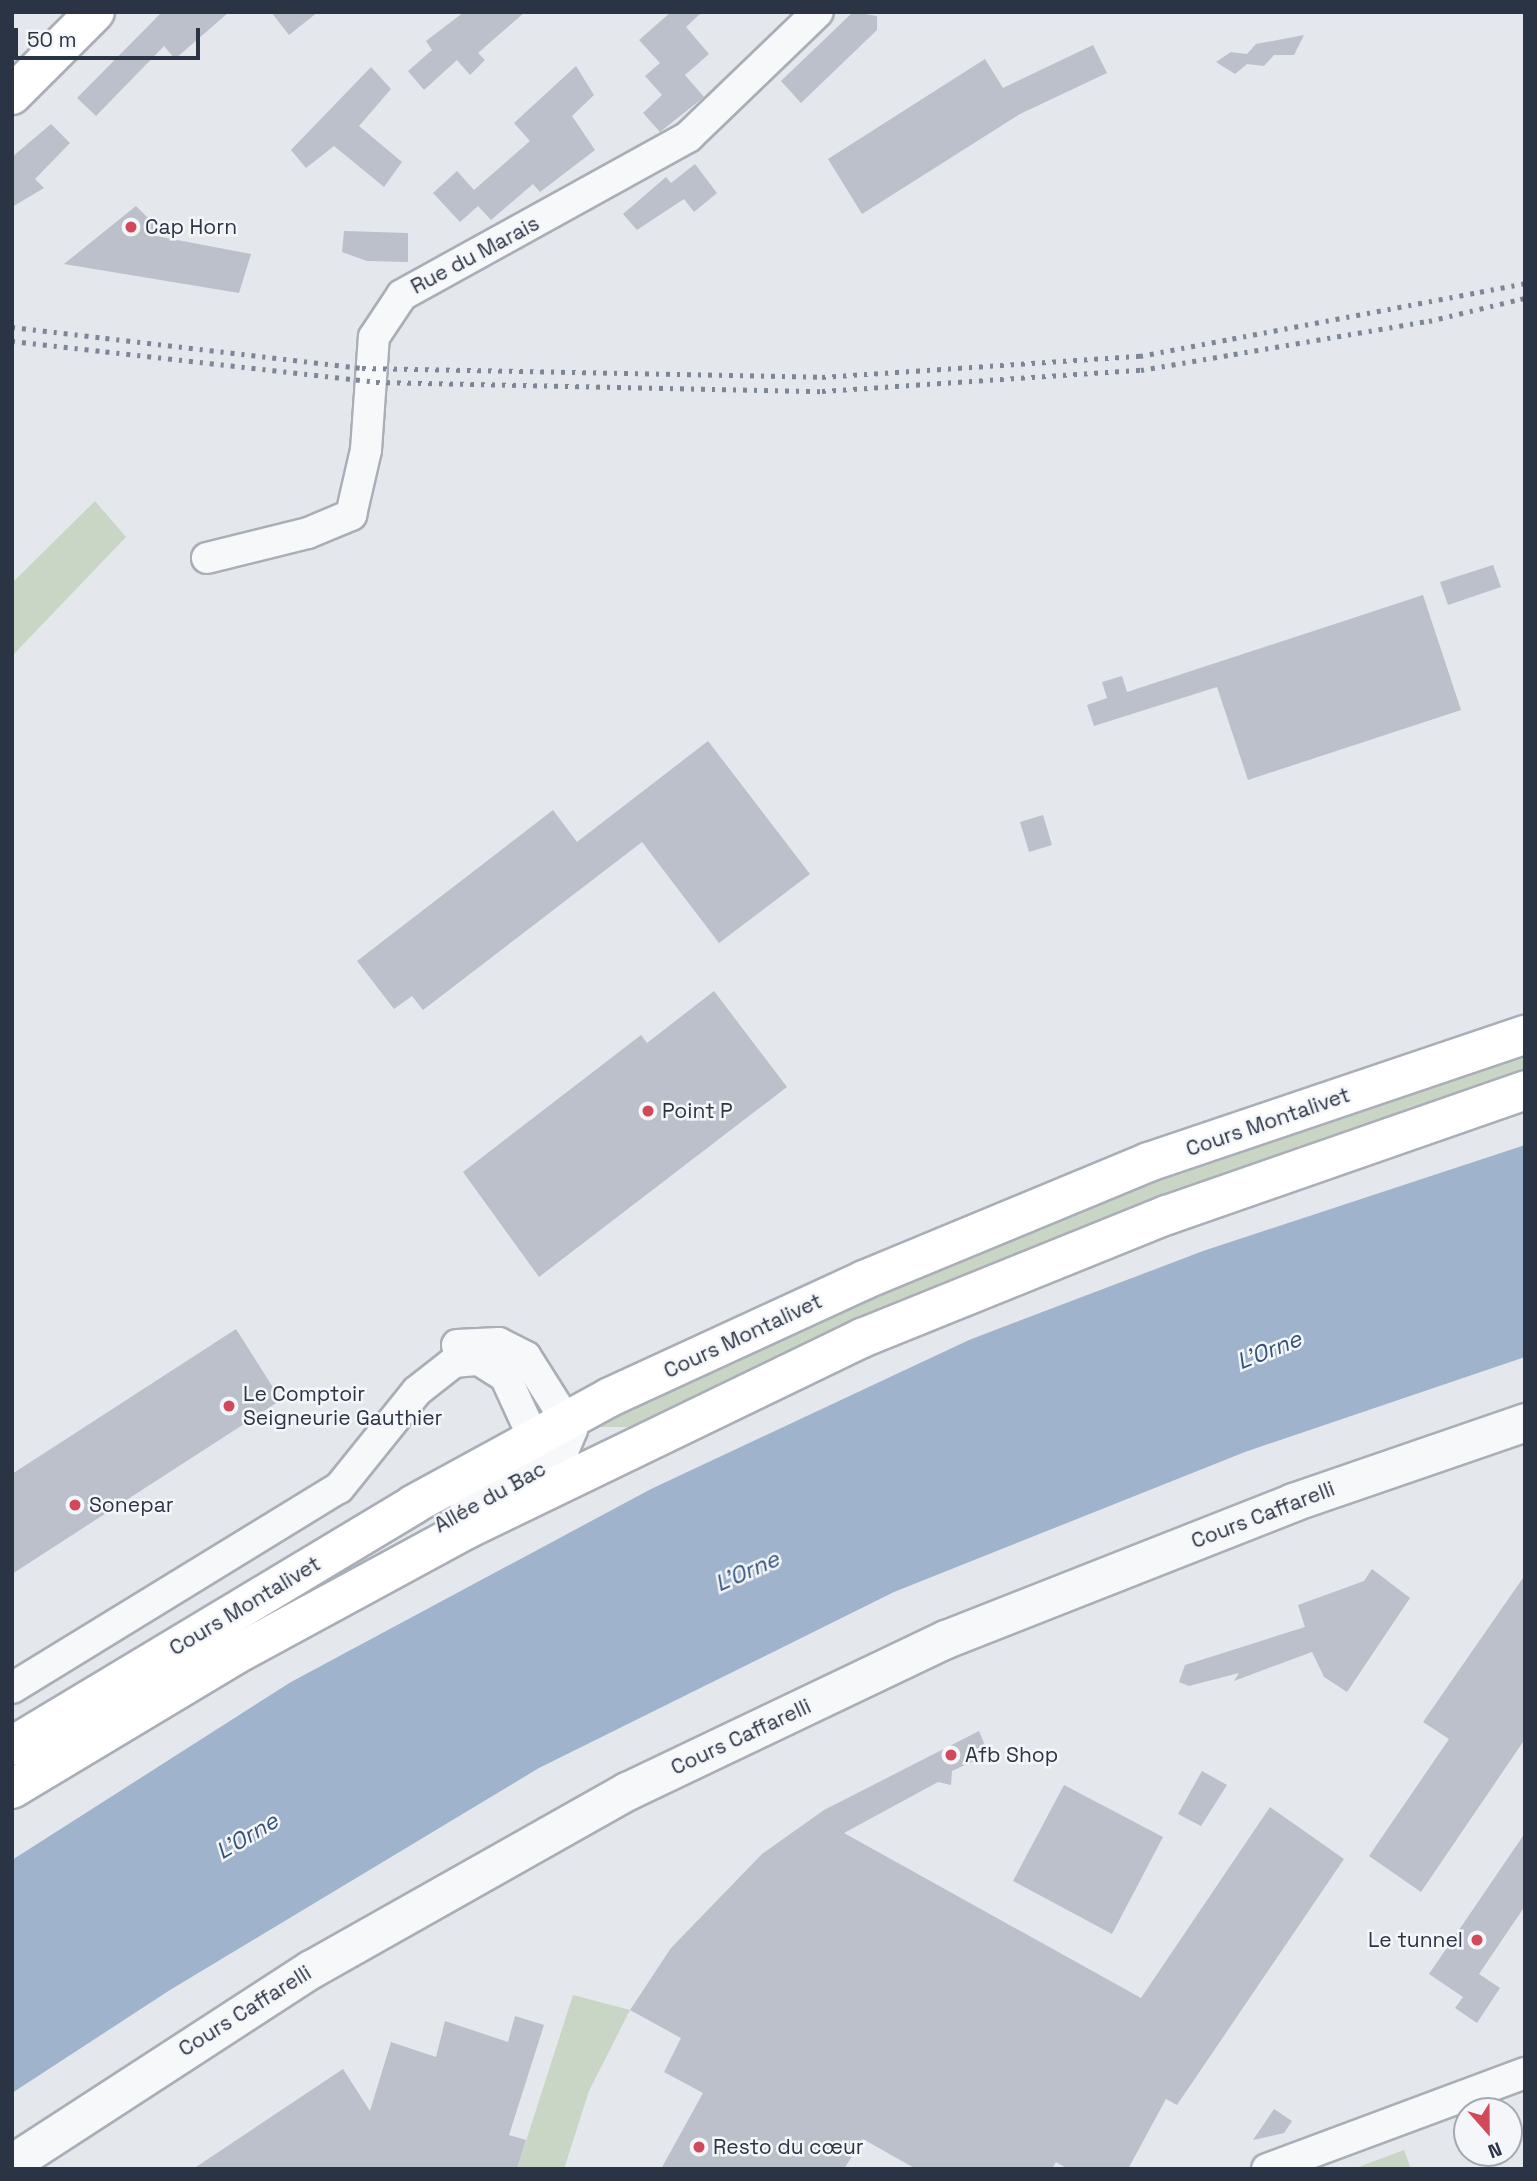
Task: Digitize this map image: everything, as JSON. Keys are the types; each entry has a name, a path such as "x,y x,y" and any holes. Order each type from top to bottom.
{"main road":[{"path":"12,95 95,12"},
{"name":"Cours Montalivet","path":"12,1746 383,1522 567,1420 1011,1218 1149,1163 1525,1035"},
{"name":"Cours Montalivet","path":"12,1789 235,1655 417,1557 862,1338 1167,1215 1525,1090"}],"street":[{"name":"Rue du Marais","path":"207,558 351,515 366,450 374,337 402,295 688,137 818,12"},
{"name":"Allée du Bac","path":"382,1435 385,1418 414,1374 447,1348 478,1342 499,1343 526,1357 567,1420 572,1439 560,1458 425,1534 417,1557"},
{"name":"Allée du Bac","path":"12,1688 339,1488 434,1373 480,1360 505,1376 533,1437"},
{"name":"Cours Caffarelli","path":"12,2163 311,1969 627,1791 946,1639 1293,1503 1525,1422"},
{"path":"1267,2169 1525,2073"}],"green space":[{"path":"95,501 126,537 12,656 12,583"},
{"path":"1525,1050 1525,1077 635,1427 589,1427 776,1335 1084,1207"},
{"path":"573,1995 630,2010 589,2091 564,2169 517,2169"},
{"path":"1404,2150 1411,2169 1353,2169"}],"water":[{"name":"L'Orne","path":"1525,1145 1525,1357 1245,1452 894,1592 539,1768 170,1990 12,2093 12,1860 291,1682 651,1489 969,1340 1203,1251"}],"building":[{"path":"162,12 229,12 175,59 164,46 96,116 77,98"},
{"path":"271,12 318,12 289,35"},
{"path":"464,12 525,12 478,53 485,60 470,75 457,60 424,90 408,71 432,50 426,41"},
{"path":"671,12 702,12 686,27 709,54 685,75 704,97 660,132 643,113 662,95 645,76 660,63 639,40"},
{"path":"853,12 877,16 877,30 801,103 781,81"},
{"path":"1304,35 1294,55 1274,55 1264,66 1247,64 1235,74 1216,62 1231,52 1247,54 1256,44"},
{"path":"1093,45 1107,73 1020,114 862,214 828,159 985,59 1003,88"},
{"path":"576,66 594,95 572,116 595,150 540,192 533,184 491,220 478,206 460,222 433,193 457,171 474,190 530,141 514,123"},
{"path":"371,67 391,89 359,126 402,162 384,187 334,146 306,168 291,150"},
{"path":"51,124 70,143 35,179 44,188 12,207 12,157"},
{"path":"695,164 717,193 694,212 684,199 637,230 623,214 666,177 671,183"},
{"name":"Cap Horn","path":"136,206 157,227 151,235 251,254 239,293 64,264"},
{"path":"344,231 408,233 408,262 367,261 342,252"},
{"path":"1493,565 1501,587 1448,605 1440,582"},
{"path":"1423,595 1461,710 1248,780 1217,687 1094,726 1087,705 1107,698 1102,682 1122,676 1127,692"},
{"path":"708,741 810,874 719,943 642,842 423,1010 412,996 394,1009 357,961 553,810 577,842"},
{"path":"1043,815 1052,845 1029,852 1020,822"},
{"name":"Point P","path":"714,991 787,1087 539,1277 463,1172 641,1035 647,1043"},
{"path":"236,1329 281,1400 12,1574 12,1474"},
{"path":"1372,1569 1410,1598 1347,1692 1324,1677 1312,1652 1234,1681 1239,1673 1189,1686 1179,1682 1185,1665 1305,1627 1298,1605 1364,1581"},
{"path":"1525,1575 1525,1739 1421,1892 1369,1856 1449,1739 1423,1722"},
{"path":"979,1731 986,1748 980,1758 952,1771 951,1785 938,1782 844,1833 1141,1998 1270,1807 1344,1859 1177,2105 1166,2099 1128,2169 1068,2169 1056,2162 1052,2169 916,2169 863,2139 844,2169 661,2169 703,2093 664,2072 681,2038 630,2010 671,1948 762,1854 824,1810"},
{"path":"1202,1771 1227,1785 1201,1826 1178,1814"},
{"path":"1064,1785 1163,1837 1112,1934 1013,1881"},
{"name":"Le tunnel","path":"1525,1833 1525,1906 1479,1974 1500,1988 1477,2023 1455,2008 1463,1997 1429,1974"},
{"path":"515,2016 544,2025 509,2135 526,2140 517,2169 193,2169 343,2069 370,2111 391,2042 436,2057 445,2021 508,2042"},
{"path":"1274,2109 1292,2121 1284,2133 1253,2140"}],"railway":[{"path":"12,327 362,368 822,377 1140,356 1525,283"},
{"path":"12,341 376,382 822,391 1141,370 1429,321 1525,298"}],"place":[{"name":"Cap Horn","path":"131,227"},
{"name":"Point P","path":"648,1111"},
{"name":"Le Comptoir Seigneurie Gauthier","path":"229,1406"},
{"name":"Sonepar","path":"75,1505"},
{"name":"Afb Shop","path":"951,1755"},
{"name":"Le tunnel","path":"1477,1940"},
{"name":"Resto du cœur","path":"699,2147"}]}
